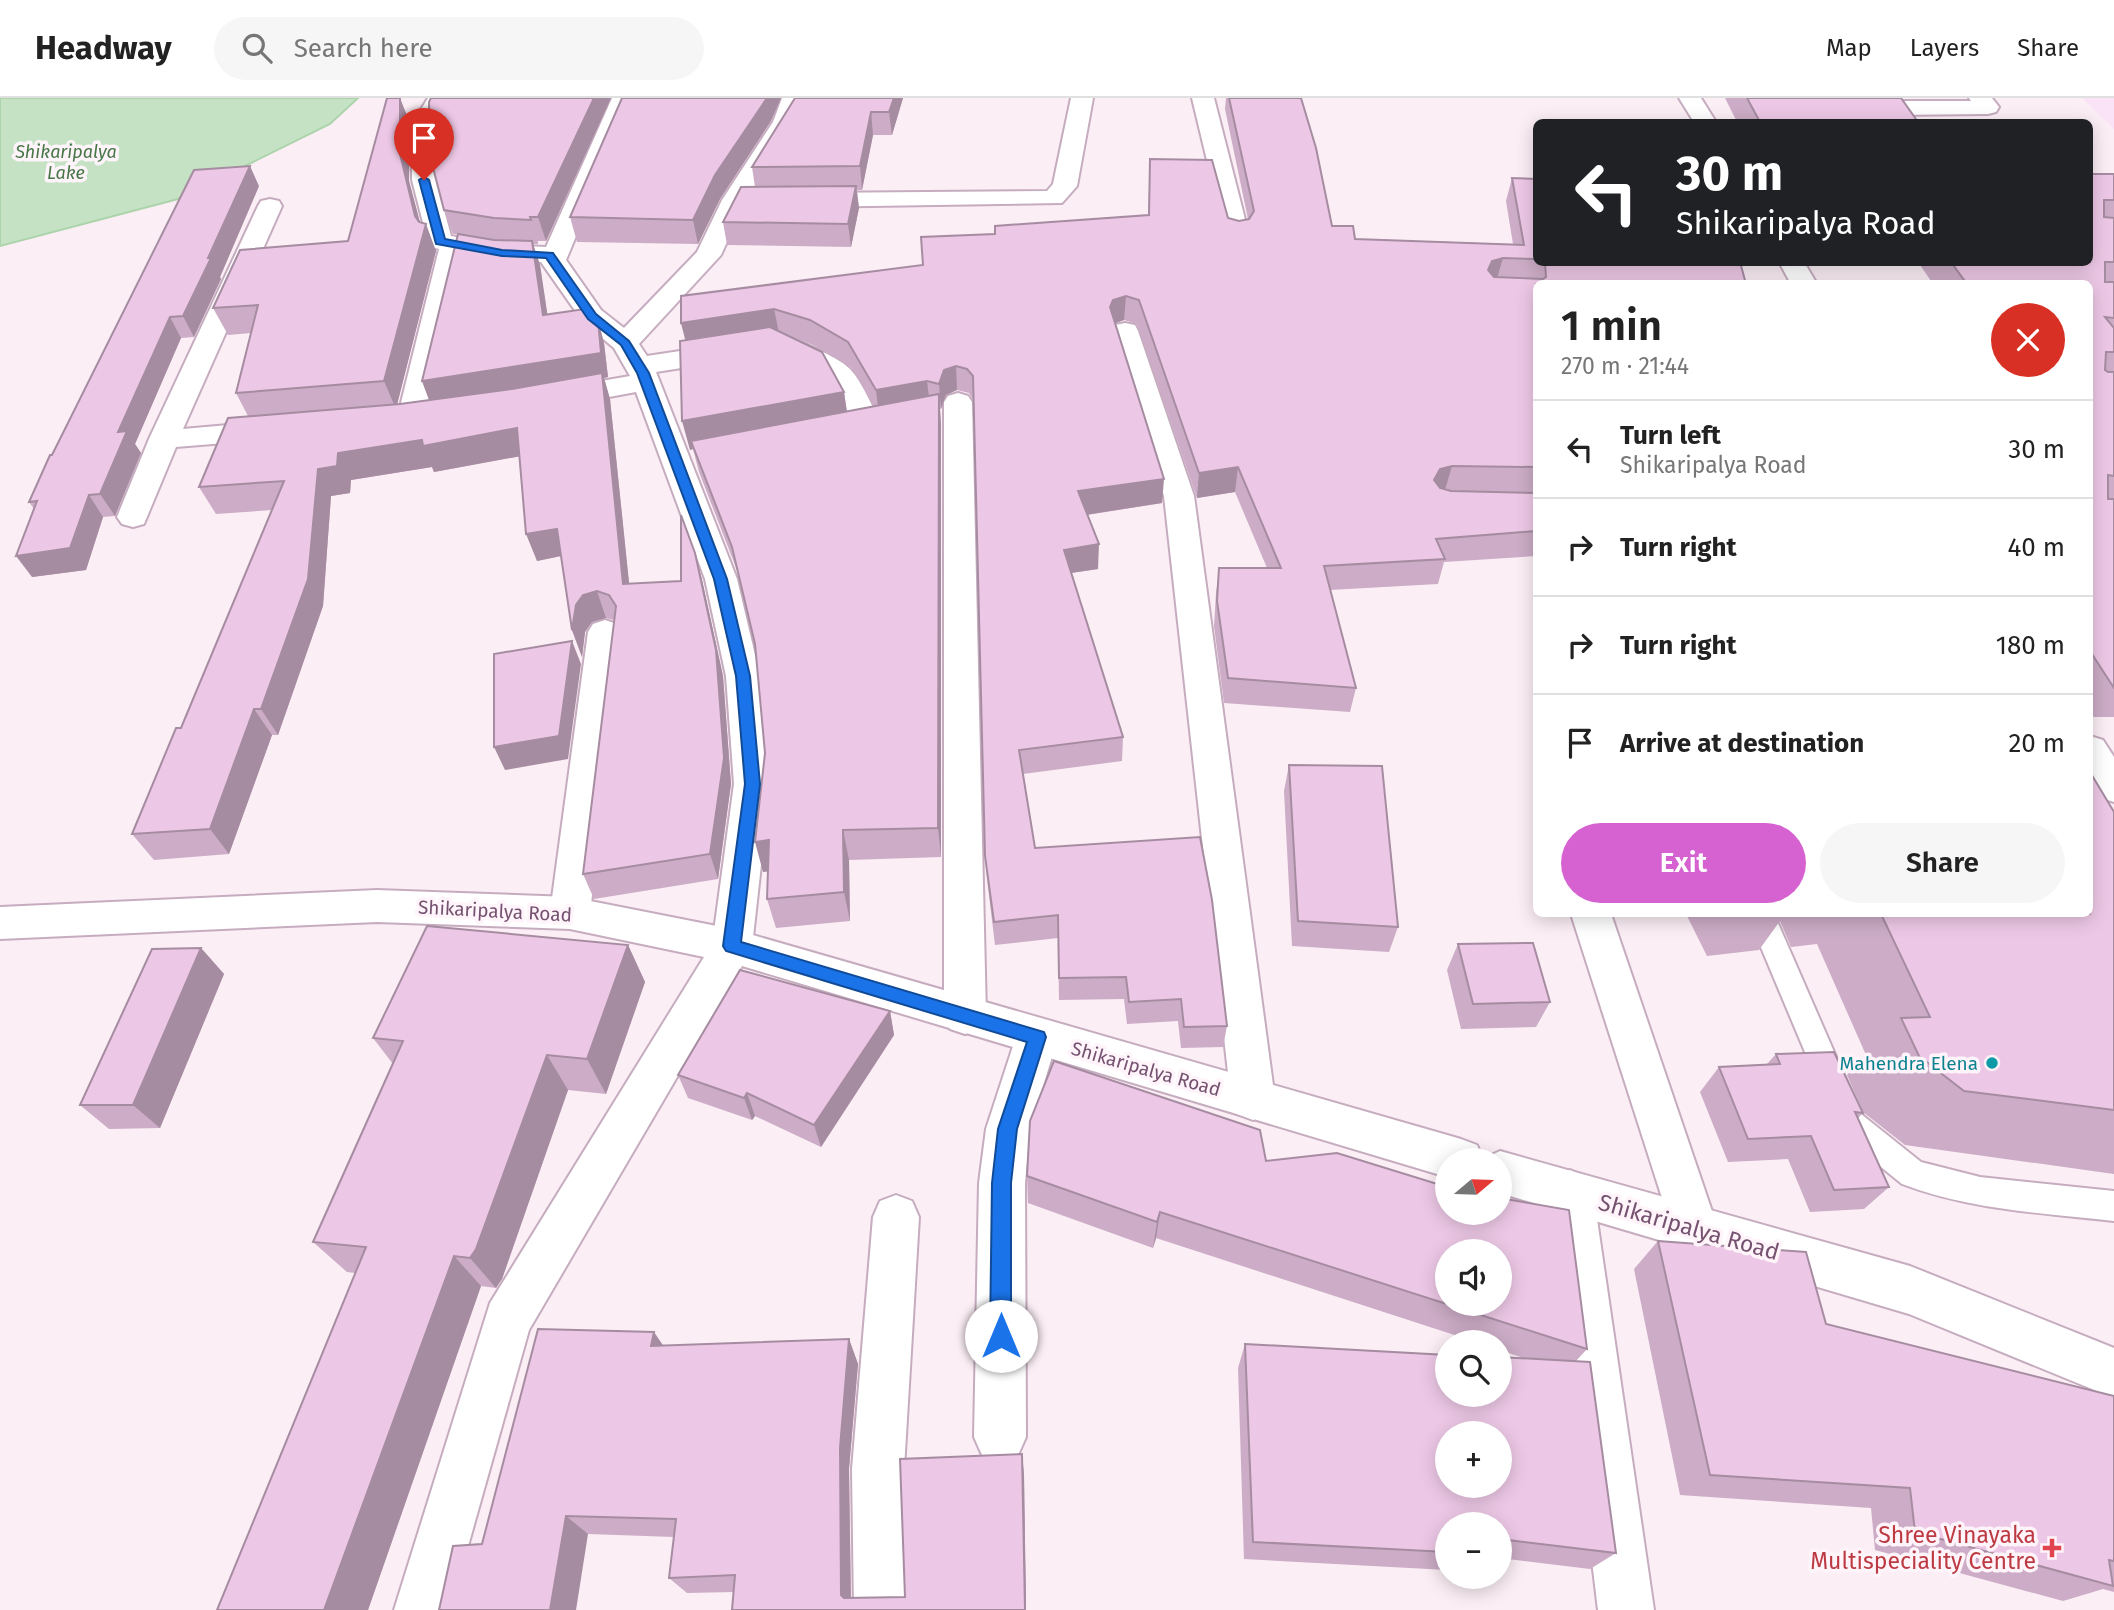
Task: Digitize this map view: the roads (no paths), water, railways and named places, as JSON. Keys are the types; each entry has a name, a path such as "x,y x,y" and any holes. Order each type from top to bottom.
{"street":[{"path":"422,1610 507,1320 732,946 752,784 743,676 691,461 637,364 592,316 549,255 502,253 440,242 424,180 423,124 439,98"},
{"path":"553,260 623,98"},
{"path":"637,364 708,255 734,200 784,122 793,98"},
{"path":"734,200 1054,198 1065,186 1082,98"},
{"path":"1203,98 1237,235"},
{"path":"1690,98 1703,119"},
{"path":"1894,109 1988,107 1980,98"},
{"path":"133,517 164,439 270,206"},
{"path":"438,416 397,420 453,246"},
{"path":"1125,331 1179,496 1253,1100"},
{"path":"534,402 637,364 779,344 803,353 839,374 868,429"},
{"path":"958,402 965,1016"},
{"path":"164,439 301,428"},
{"path":"570,913 606,632"},
{"path":"2093,733 2114,733"},
{"path":"2093,754 2114,788"},
{"name":"Shikaripalya Road","path":"0,923 377,906 570,913 732,946 1435,1152"},
{"path":"1592,917 1695,1229"},
{"path":"1000,1437 1002,1183 1008,1129 1037,1037"},
{"name":"Shikaripalya Road","path":"1512,1175 1910,1290 2114,1373"},
{"path":"1570,1192 1626,1610"},
{"path":"882,1610 878,1469 896,1217"}],"lane":[{"path":"1762,917 1850,1123 1913,1174 1980,1192 2114,1206"}],"water":[{"name":"Shikaripalya Lake","path":"0,98 358,98 330,124 178,199 0,246"}],"place":[{"name":"Mahendra Elena","path":"1992,1063"},
{"name":"Shree Vinayaka Multispeciality Centre","path":"2052,1548"}]}
